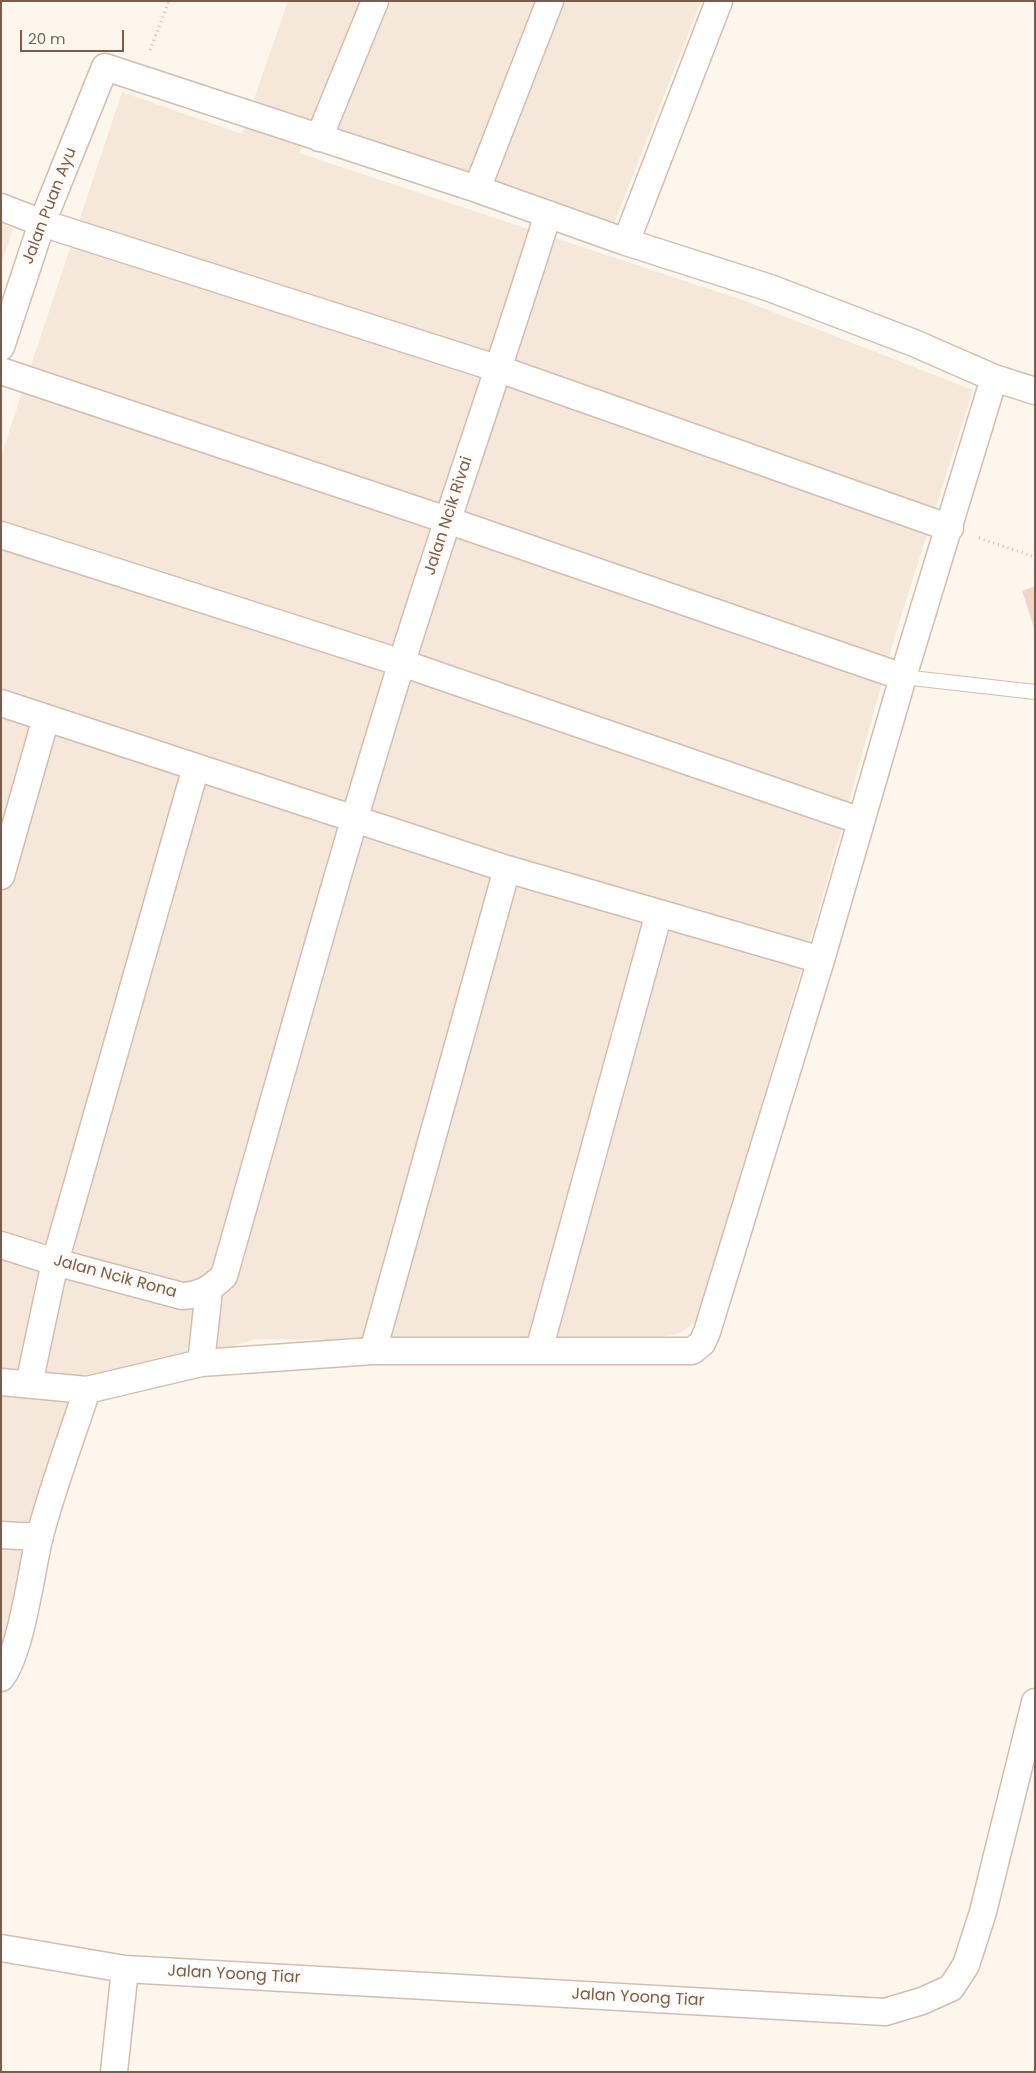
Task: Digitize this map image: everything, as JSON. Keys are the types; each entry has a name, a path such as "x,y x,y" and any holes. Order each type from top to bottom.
{"street":[{"path":"320,138 375,1"},
{"path":"478,189 550,1"},
{"path":"626,242 719,1"},
{"name":"Jalan Puan Ayu","path":"1,347 42,223 105,67 141,80"},
{"path":"141,80 478,189 626,242 770,288 914,343 994,378 1035,391"},
{"path":"1,206 42,223 499,369 950,528"},
{"name":"Jalan Ncik Rivai","path":"201,1363 216,1283 354,819 447,520 499,369 548,214"},
{"path":"1,372 447,520 904,677"},
{"path":"1,1382 86,1390 201,1363 373,1351 692,1351 702,1343 707,1332 821,960 994,378"},
{"path":"1,535 402,663 861,821"},
{"path":"1,703 507,869 821,960"},
{"path":"1,876 46,718"},
{"path":"29,1384 54,1262 196,767"},
{"path":"373,1351 507,869"},
{"path":"539,1350 659,913"},
{"name":"Jalan Ncik Rona","path":"1,1245 54,1262 182,1296 196,1295 216,1283"},
{"path":"1,1678 8,1669 19,1632 40,1538 86,1390"},
{"path":"1,1535 40,1538"},
{"name":"Jalan Yoong Tiar","path":"1,1948 125,1969 885,2012 922,2001 950,1988 966,1965 983,1912 1035,1702"},
{"path":"114,2072 125,1969"}],"lane":[{"path":"904,677 1035,692"}],"path":[{"path":"141,80 169,1"},
{"path":"950,528 1035,557"}],"shaded area":[{"path":"288,1 363,1 320,111 299,153 745,301 973,390 897,629 818,913 699,1315 694,1323 680,1333 664,1337 444,1344 352,1340 256,1339 187,1359 93,1380 1,1374 1,456 122,92 242,134"},
{"path":"388,1 701,1 614,224 337,128"},
{"path":"1,224 13,229 1,265"},
{"path":"1,1392 72,1397 1,1665"}],"building":[{"path":"1035,586 1035,628 1034,628 1022,591"}]}
